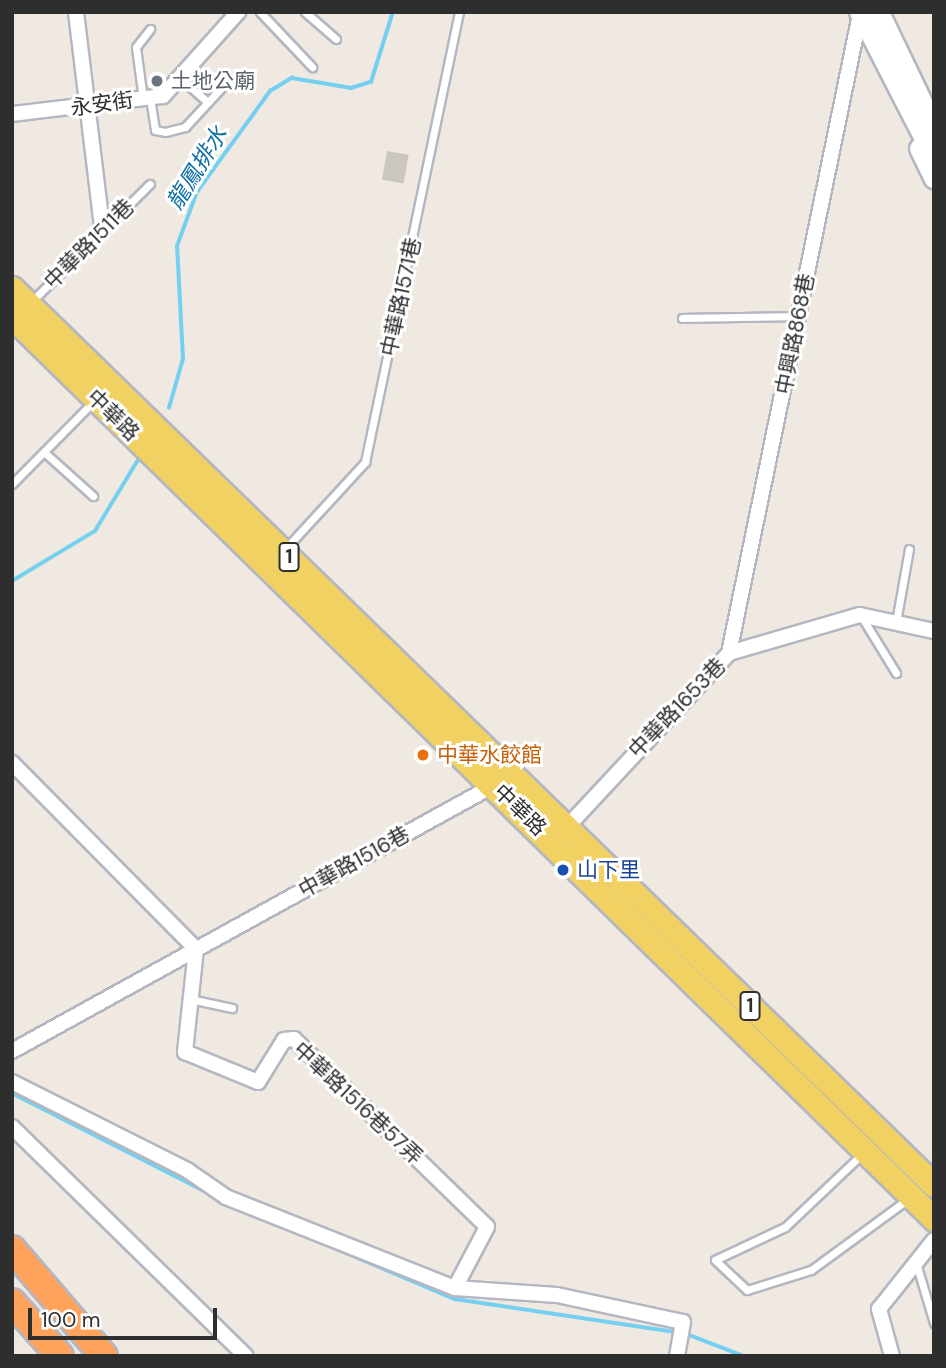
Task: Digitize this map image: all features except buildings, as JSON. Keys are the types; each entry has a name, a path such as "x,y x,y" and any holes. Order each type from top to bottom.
{"highway":[{"path":"12,1249 104,1356"},
{"path":"12,1301 60,1356"}],"main road":[{"name":"中華路","path":"12,288 20,311 560,834 931,1182"},
{"name":"中華路","path":"104,392 283,551 502,778"},
{"name":"中華路","path":"560,834 934,1219"}],"street":[{"path":"76,12 102,227"},
{"name":"永安街","path":"13,115 163,96 238,12"},
{"path":"864,13 934,179"},
{"path":"864,13 934,127"},
{"name":"中興路868巷","path":"729,653 864,13"},
{"path":"888,69 934,158"},
{"name":"中華路1653巷","path":"560,834 729,653 860,615 934,631"},
{"path":"12,763 196,949"},
{"name":"中華路1516巷","path":"12,1051 502,778"},
{"name":"中華路1516巷57弄","path":"196,949 183,1046 189,1056 258,1082 284,1040 294,1040 487,1227 455,1288"},
{"path":"12,1083 187,1170 226,1197 455,1288 557,1295 685,1333 677,1356"},
{"path":"12,1127 246,1356"},
{"path":"888,1354 879,1309 934,1240"}],"lane":[{"path":"260,12 312,66"},
{"path":"305,12 336,39"},
{"name":"中華路1571巷","path":"283,551 365,462 459,12"},
{"path":"150,29 136,47 155,130 165,132 185,127 222,87"},
{"path":"179,78 208,102"},
{"name":"中華路1511巷","path":"20,311 102,227 150,184"},
{"path":"682,318 799,316"},
{"path":"12,484 104,392"},
{"path":"44,452 93,496"},
{"path":"896,623 909,549"},
{"path":"860,615 896,673"},
{"path":"189,999 232,1008"},
{"path":"865,1150 785,1227 715,1260 747,1290 811,1270 931,1182"},
{"path":"916,1262 934,1323"}],"waterway":[{"name":"龍鳳排水","path":"169,408 183,359 177,246 197,192 270,91 292,78 351,88 371,82 393,12"},
{"name":"龍鳳排水","path":"12,581 95,531 138,460"},
{"path":"12,1093 208,1193"},
{"path":"330,1246 455,1299 677,1332"},
{"path":"684,1333 744,1356"}],"place":[{"name":"土地公廟","path":"157,81"},
{"name":"中華水餃館","path":"423,755"},
{"name":"山下里","path":"563,870"}]}
